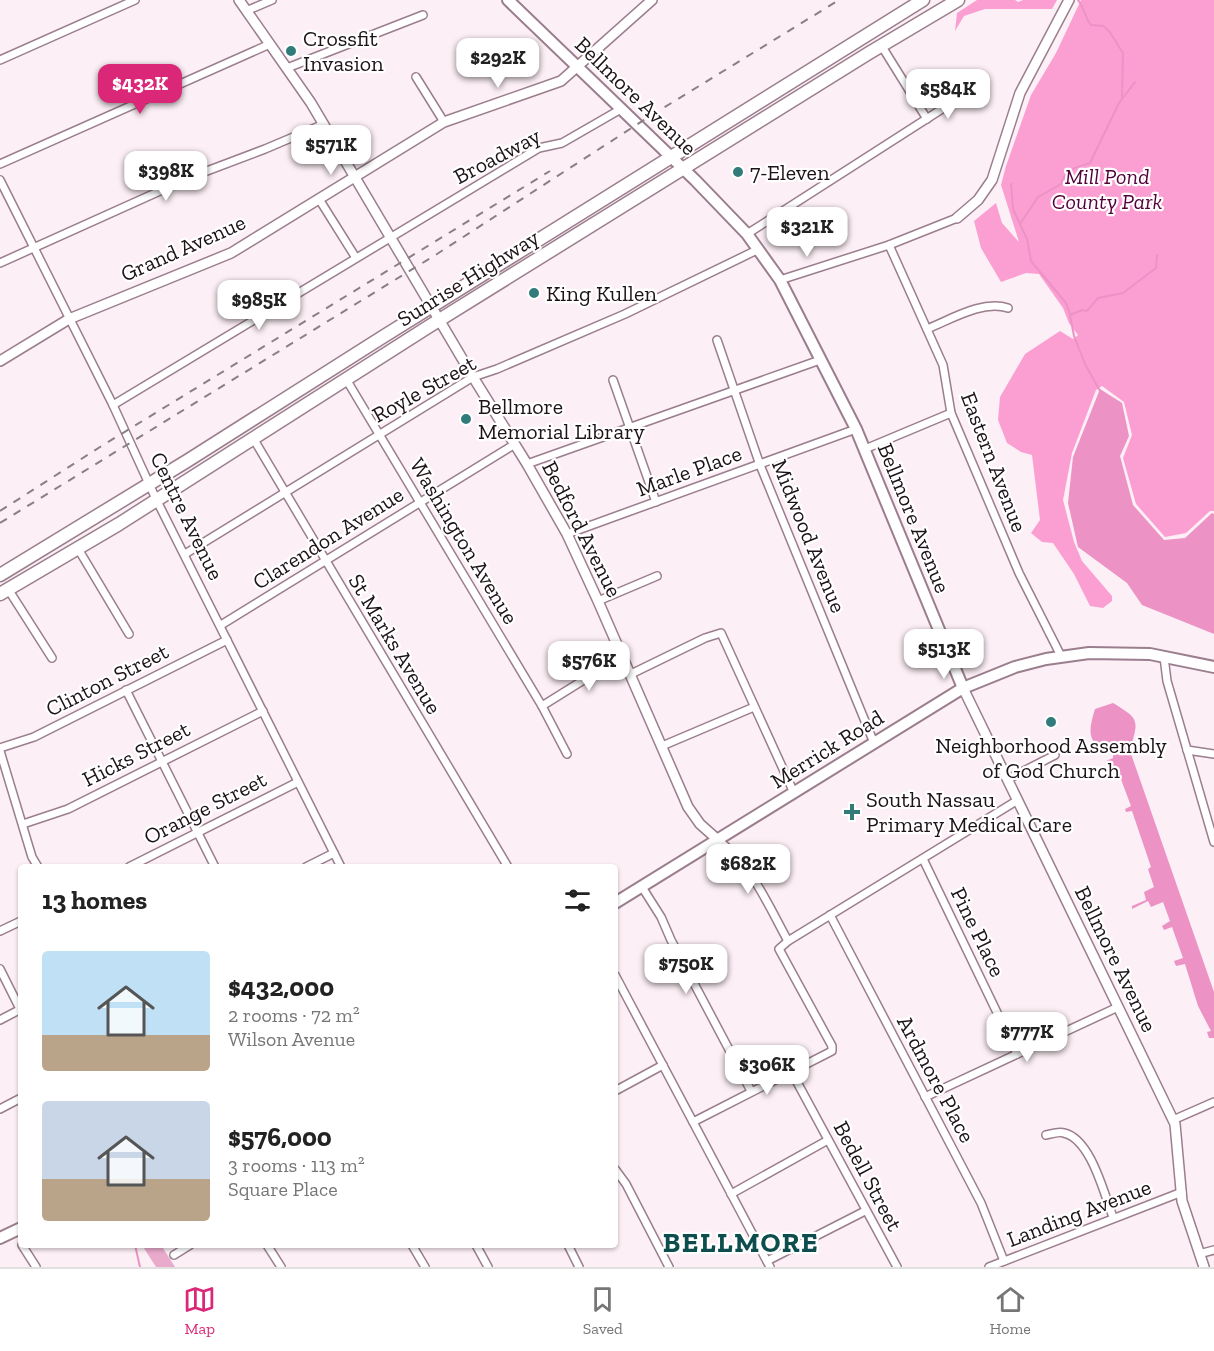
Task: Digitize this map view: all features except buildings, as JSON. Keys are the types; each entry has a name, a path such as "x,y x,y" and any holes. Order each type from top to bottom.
{"highway":[{"name":"Sunrise Highway","path":"0,575 150,484 923,0"},
{"name":"Sunrise Highway","path":"4,591 119,524 440,320 881,45 958,0"}],"main road":[{"name":"Bellmore Avenue","path":"508,0 684,168 747,234 780,280 865,449 963,688"},
{"name":"Merrick Road","path":"618,901 963,688 1010,669 1061,656 1096,652 1134,653 1214,667"},
{"path":"0,1237 17,1230"}],"street":[{"path":"0,60 135,0"},
{"name":"Bedford Avenue","path":"239,0 324,124 567,534 688,807 700,824 718,840"},
{"path":"246,10 272,0"},
{"name":"Grand Avenue","path":"0,362 69,319 231,253 444,122 561,81 652,0"},
{"path":"780,280 889,245 957,218 978,200 992,180 1020,93 1069,0"},
{"path":"287,68 423,15"},
{"path":"890,21 898,35"},
{"path":"0,164 270,44"},
{"path":"881,45 927,118"},
{"path":"416,77 444,122"},
{"path":"747,234 956,100"},
{"name":"Broadway","path":"113,405 539,148 562,143 621,109"},
{"path":"0,263 191,177 324,124"},
{"name":"Centre Avenue","path":"0,180 113,405 156,499 340,864"},
{"path":"319,199 356,258"},
{"name":"Eastern Avenue","path":"889,245 943,365 951,412 1019,573 1061,656"},
{"name":"Royle Street","path":"184,554 473,377 625,314 759,249"},
{"path":"927,329 981,308 998,305 1008,308"},
{"name":"Midwood Avenue","path":"717,340 760,465 874,743"},
{"path":"527,464 820,360"},
{"name":"Washington Avenue","path":"346,379 542,706 567,754"},
{"path":"613,380 656,502"},
{"path":"865,449 951,412"},
{"name":"Marle Place","path":"567,534 856,429"},
{"name":"St Marks Avenue","path":"253,438 506,864"},
{"name":"Clarendon Avenue","path":"221,625 515,444"},
{"path":"77,547 129,634"},
{"path":"598,601 657,576"},
{"path":"4,591 52,658"},
{"path":"631,674 705,638 721,633 794,793"},
{"name":"Clinton Street","path":"0,750 34,737 228,640"},
{"path":"542,706 622,656"},
{"path":"1164,657 1167,681 1214,842"},
{"name":"Bellmore Avenue","path":"963,688 1173,1120 1177,1134 1182,1192 1188,1220 1204,1267"},
{"path":"126,690 214,864"},
{"path":"662,746 754,706"},
{"name":"Hicks Street","path":"23,824 68,809 263,711"},
{"path":"0,750 32,857 36,864"},
{"path":"1187,750 1214,754"},
{"path":"1008,779 1055,754"},
{"name":"Orange Street","path":"135,864 298,782"},
{"path":"693,1122 832,1051 832,1046 779,949 788,941 1018,800"},
{"path":"718,840 731,850 752,875 788,941"},
{"path":"312,864 334,853"},
{"name":"Pine Place","path":"923,859 1017,1054"},
{"path":"642,887 661,917 670,940 751,1091"},
{"name":"Ardmore Place","path":"830,915 981,1203 1004,1261"},
{"path":"0,931 18,922"},
{"path":"0,969 18,1004"},
{"path":"618,981 768,1264 866,1210"},
{"path":"925,1097 1118,1007"},
{"path":"0,1020 18,1011"},
{"path":"618,1089 663,1065"},
{"name":"Bedell Street","path":"791,1071 897,1267"},
{"path":"0,1109 18,1100"},
{"path":"1173,1120 1213,1104"},
{"path":"1046,1135 1063,1132 1077,1139 1088,1151 1113,1217"},
{"path":"731,1194 828,1140"},
{"path":"618,1173 626,1184 669,1267"},
{"name":"Landing Avenue","path":"989,1267 1182,1192"},
{"path":"23,1248 36,1267"},
{"path":"174,1255 185,1248"},
{"path":"269,1248 281,1267"},
{"path":"414,1248 423,1266"},
{"path":"478,1248 488,1267"},
{"path":"570,1248 579,1267"},
{"path":"1199,1254 1214,1250"}],"shaded area":[{"path":"1100,389 1122,403 1129,436 1120,456 1133,505 1164,540 1185,538 1212,513 1214,514 1214,634 1142,605 1127,583 1078,547 1068,503 1073,457"},
{"path":"1113,703 1129,713 1135,722 1135,733 1130,751 1214,992 1214,1038 1209,1038 1207,1032 1211,1031 1198,1006 1185,964 1176,966 1174,961 1183,958 1172,927 1164,930 1162,926 1170,921 1163,902 1151,907 1148,901 1132,909 1132,906 1146,900 1144,892 1154,887 1148,869 1151,867 1132,811 1126,812 1125,809 1131,806 1116,766 1109,768 1106,761 1113,758 1113,754 1098,746 1090,731 1095,709"},
{"path":"144,1248 163,1248 175,1267 156,1267"}],"green space":[{"path":"977,0 1015,0 1018,2 1057,0 1052,9 985,9 964,16 955,31 957,13"},
{"name":"Mill Pond County Park","path":"1081,0 1214,0 1214,511 1210,511 1186,533 1165,537 1136,504 1123,458 1132,435 1124,402 1102,386 1096,390 1072,453 1063,500 1074,542 1082,561 1112,596 1112,601 1103,608 1090,606 1074,574 1053,543 1042,542 1031,533 1040,520 1032,455 1021,452 1007,443 998,420 1000,397 1025,354 1060,331 1073,339 1078,335 1069,323 1063,308 1039,274 1026,273 1001,282 981,248 974,221 996,203 1002,223 1019,242 1001,185 1031,95 1056,53"}],"waterway":[{"path":"1078,0 1091,25 1103,26 1109,31 1123,53 1122,98"},
{"path":"1020,224 1038,197 1061,184 1065,175 1072,169 1090,163 1119,103 1135,82"},
{"path":"1011,184 1013,209 1027,239 1031,261 1066,303 1070,314"},
{"path":"1100,391 1085,364 1074,336 1070,315 1082,310 1087,311 1098,298 1123,293 1156,268 1157,255"},
{"path":"136,1248 140,1267"}],"railway":[{"path":"0,523 437,254 647,118 839,0"},
{"path":"0,511 100,447 550,171"}],"place":[{"name":"Crossfit Invasion","path":"291,51"},
{"name":"7-Eleven","path":"738,172"},
{"name":"King Kullen","path":"534,293"},
{"name":"Bellmore Memorial Library","path":"466,419"},
{"name":"Neighborhood Assembly of God Church","path":"1051,722"},
{"name":"South Nassau Primary Medical Care","path":"852,812"}],"district":[{"name":"BELLMORE","path":"741,1242"}]}
